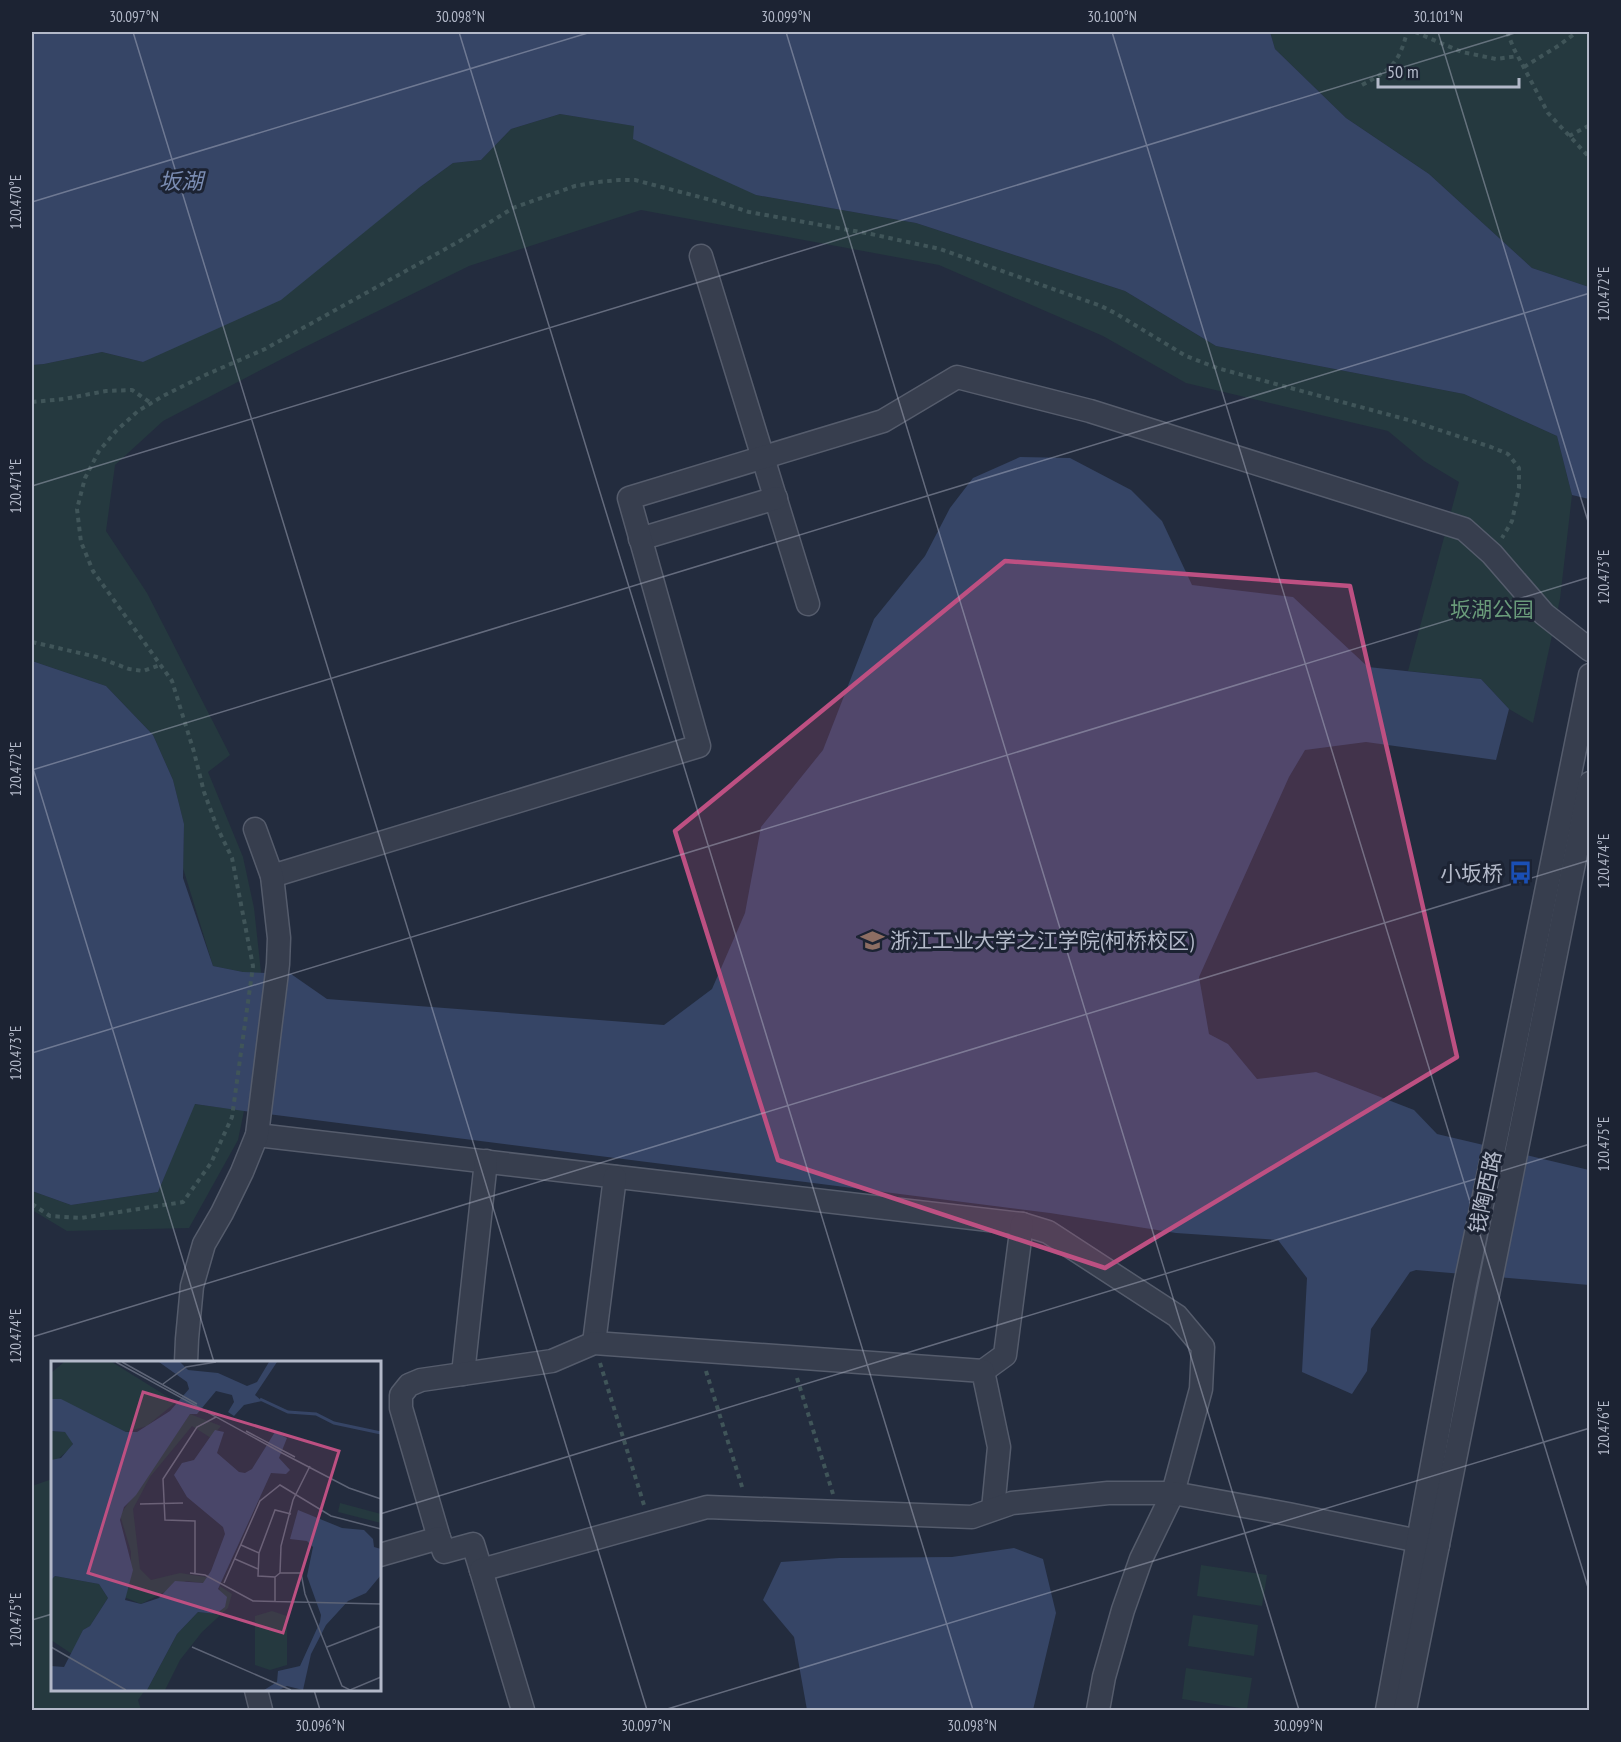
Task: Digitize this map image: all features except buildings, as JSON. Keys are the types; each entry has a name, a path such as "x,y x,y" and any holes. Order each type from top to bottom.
{"street":[{"path":"701,256 808,604"},
{"path":"272,876 699,746 629,498 883,422 957,377 1090,411 1464,529 1492,554 1544,614 1590,650"},
{"path":"640,539 776,498"},
{"name":"钱陶西路","path":"1405,1710 1465,1285 1590,675"},
{"name":"钱陶西路","path":"1387,1710 1488,1290 1590,783"},
{"path":"186,1361 192,1286 204,1244 237,1182 257,1135 279,964 279,938 272,876 255,830"},
{"path":"257,1135 1022,1224 1048,1232 1178,1316 1203,1347 1201,1389 1173,1493 1141,1559 1123,1610 1104,1677 1098,1710"},
{"path":"463,1374 486,1161"},
{"path":"594,1343 615,1177"},
{"path":"523,1710 473,1544 444,1552 439,1538 401,1408 401,1395 409,1385 421,1380 552,1361 594,1343 983,1371 1005,1355 1022,1224"},
{"path":"983,1371 999,1447 993,1509"},
{"path":"481,1570 707,1507 972,1517 1012,1503 1108,1493 1173,1493 1428,1542"},
{"path":"381,1555 439,1538"},
{"path":"256,1691 261,1710"}],"path":[{"path":"1362,85 1383,74 1398,59 1407,32"},
{"path":"1415,32 1462,52 1496,59 1518,56"},
{"path":"1507,32 1548,113 1590,158"},
{"path":"1524,67 1577,32"},
{"path":"1569,136 1590,125"},
{"path":"32,1204 50,1216 81,1218 183,1202 211,1163 232,1117 253,966 232,858 217,828 204,792 172,681 93,571 81,542 77,509 85,478 99,452 123,424 138,411 203,376 265,349 428,259 513,208 575,186 635,180 749,212 940,249 1101,306 1186,356 1216,368 1412,421 1508,454 1519,468 1519,488 1512,521 1492,554"},
{"path":"32,402 106,391 132,390 151,403"},
{"path":"32,642 97,657 129,669 143,671 160,666"},
{"path":"594,1343 649,1523"},
{"path":"700,1350 749,1509"},
{"path":"791,1357 839,1512"}],"highlighted area":[{"path":"1005,561 1350,586 1457,1057 1105,1268 778,1160 675,831"}],"green space":[{"path":"1270,32 1589,32 1589,287 1532,268 1429,174 1346,118 1275,49"},
{"name":"坂湖公园","path":"560,114 635,126 756,195 916,223 1125,291 1216,346 1464,394 1557,436 1572,495 1560,599 1533,723 1509,709 1481,679 1408,671 1459,482 1424,461 1388,431 1186,383 1103,336 939,265 641,210 469,266 301,349 163,421 115,465 106,531 147,593 230,755 208,772 243,857 254,908 261,972 244,1111 238,1140 189,1228 67,1231 32,1210 32,1191 71,1205 158,1192 194,1104 225,1108 243,972 213,966 183,868 184,824 173,780 153,735 106,686 32,661 32,365 102,352 143,362 420,187 453,163 481,160 511,129"},
{"path":"51,1479 51,1691 144,1691 138,1700 141,1710 32,1710 32,1486"},
{"path":"1201,1565 1267,1575 1262,1606 1197,1596"},
{"path":"1193,1615 1258,1625 1254,1656 1188,1646"},
{"path":"1186,1668 1252,1678 1247,1709 1182,1699"}],"water":[{"name":"坂湖","path":"32,32 1270,32 1275,49 1346,118 1429,174 1532,268 1589,287 1589,499 1572,495 1557,436 1464,394 1216,346 1125,291 916,223 756,195 633,139 634,126 560,114 511,129 481,160 453,163 281,300 143,362 102,352 32,365"},
{"path":"1020,457 1070,458 1131,490 1162,521 1192,585 1293,597 1368,667 1481,679 1509,709 1496,760 1366,742 1305,750 1289,777 1199,977 1209,1034 1228,1044 1257,1079 1316,1072 1414,1110 1437,1134 1589,1170 1589,1285 1416,1270 1410,1272 1371,1329 1367,1371 1352,1394 1302,1372 1307,1278 1278,1240 1176,1233 1050,1213 195,1104 158,1192 71,1205 32,1191 32,661 106,686 153,735 173,780 184,824 183,878 213,966 243,972 291,974 327,999 664,1025 712,989 745,913 761,827 823,750 874,619 925,556 950,508 973,478"},
{"path":"1014,1548 1043,1559 1056,1613 1033,1710 807,1710 794,1637 763,1600 781,1562 839,1558 952,1557"}],"place":[{"name":"小坂桥","path":"1521,873"},
{"name":"浙江工业大学之江学院(柯桥校区)","path":"872,940"}]}
